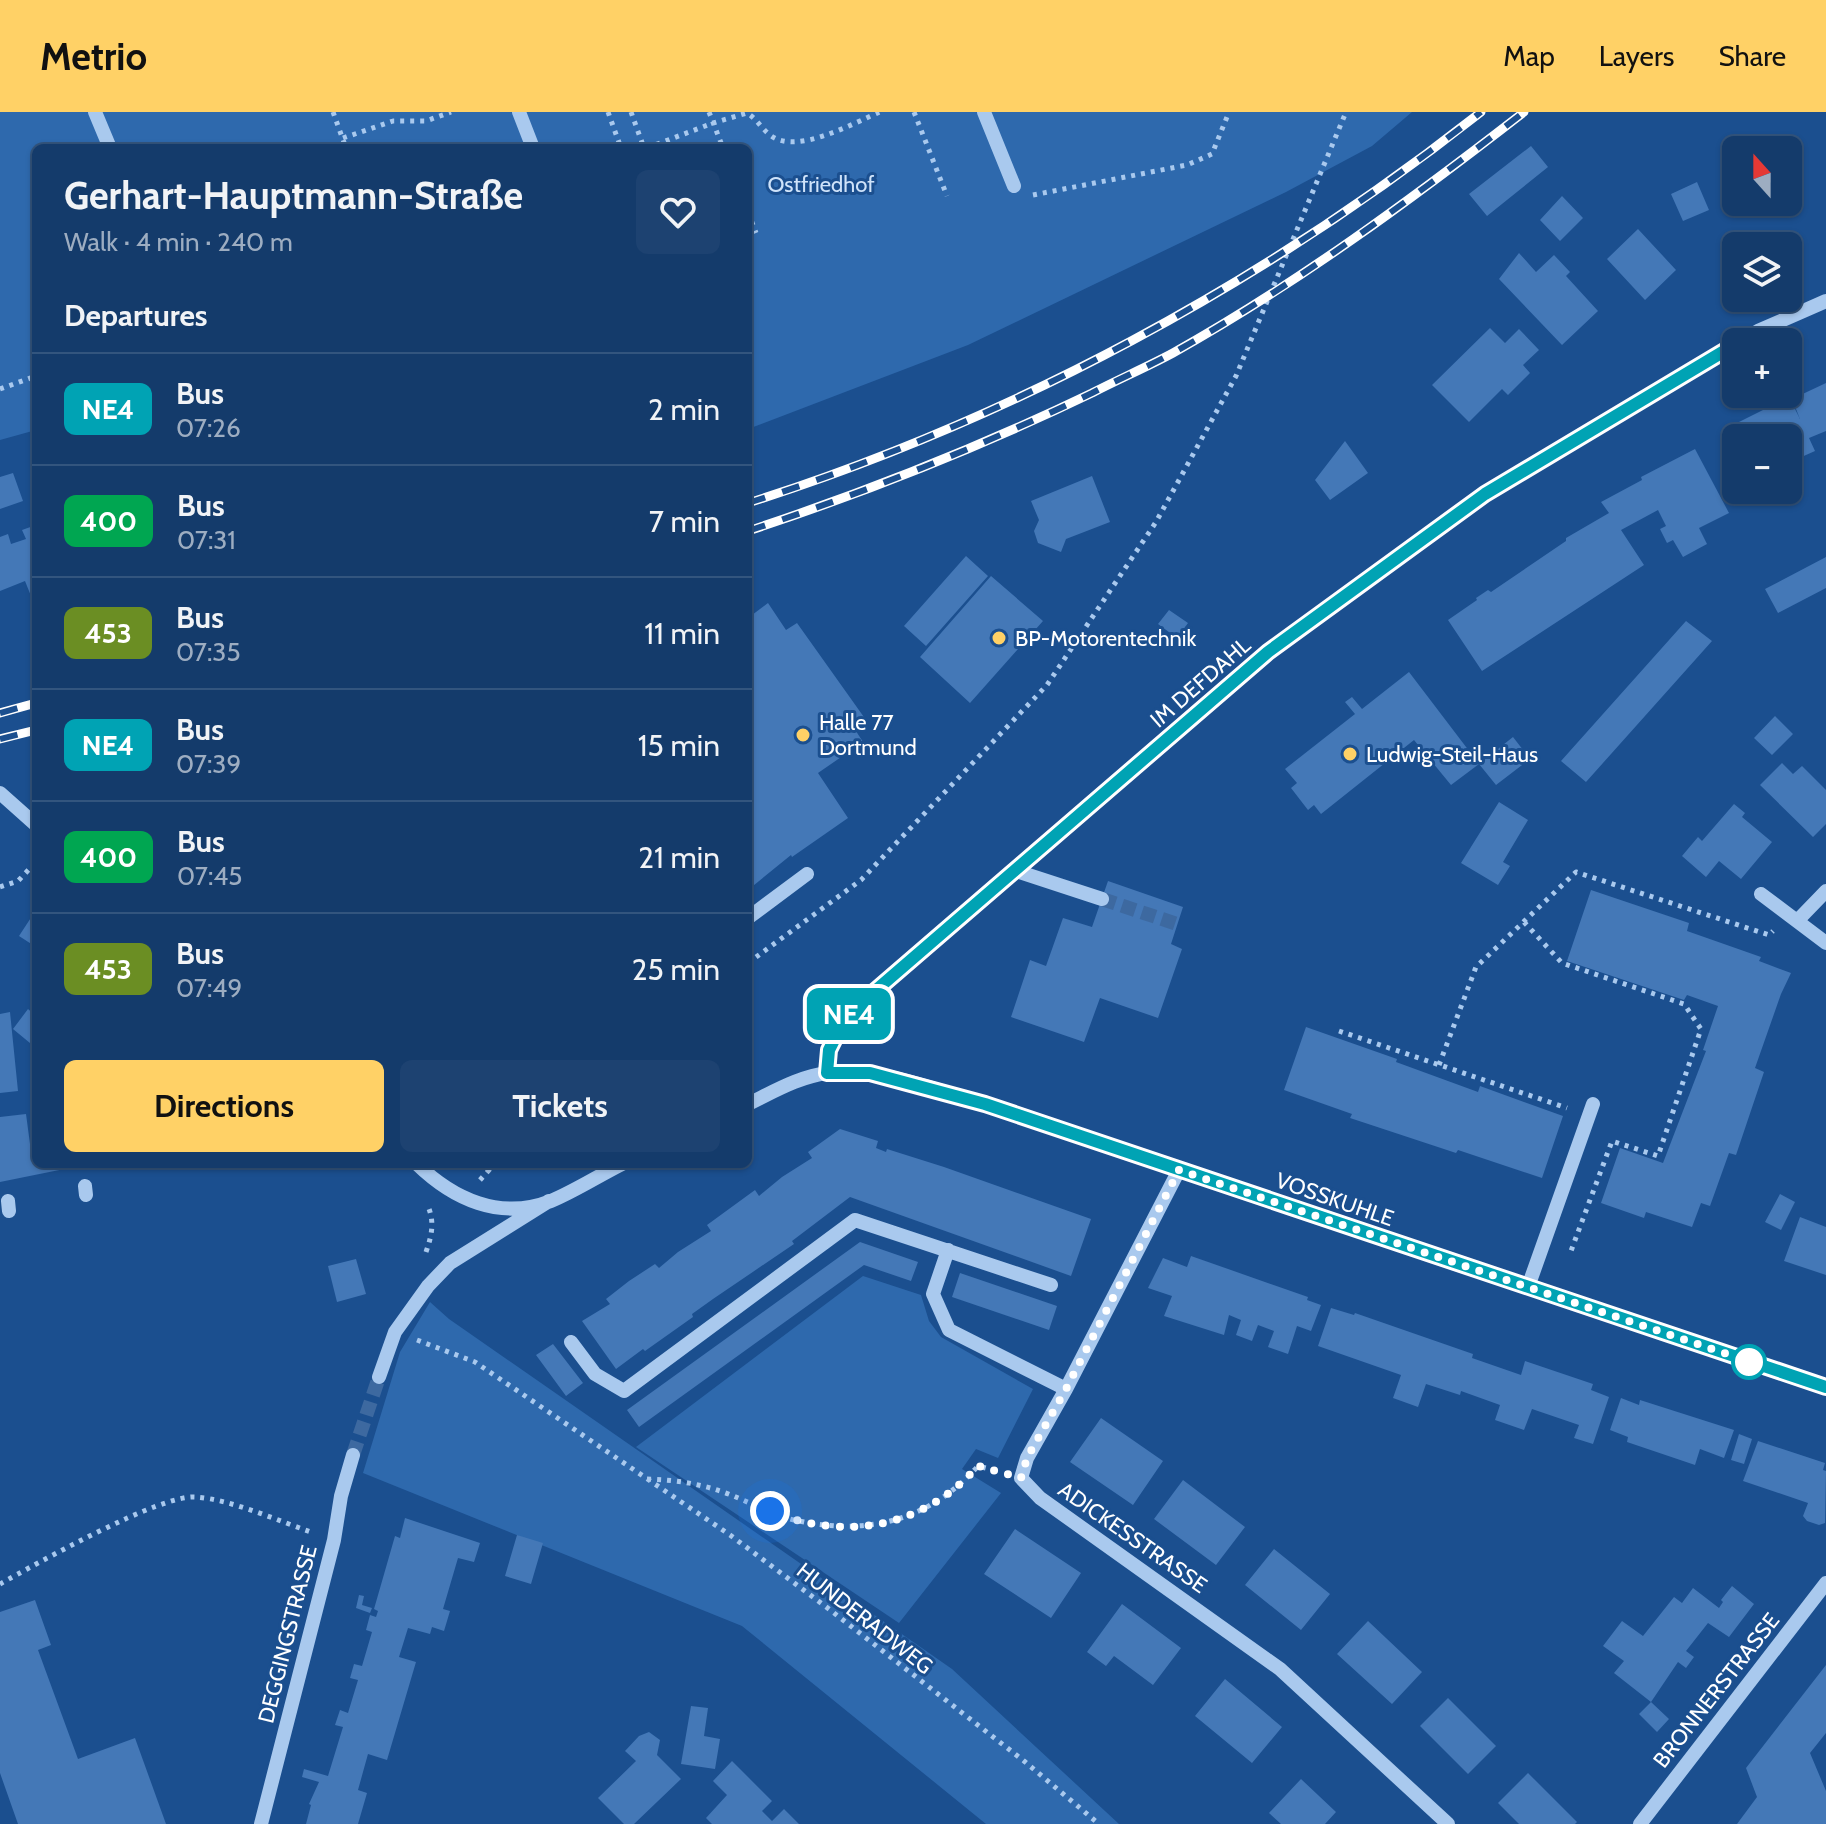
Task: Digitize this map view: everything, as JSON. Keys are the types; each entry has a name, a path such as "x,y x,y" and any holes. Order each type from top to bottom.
{"street":[{"path":"95,112 108,144"},
{"path":"519,112 531,144"},
{"path":"984,112 1014,186"},
{"name":"IM DEFDAHL","path":"1765,328 1826,301"},
{"name":"IM DEFDAHL","path":"827,1073 829,1050 846,1016 1281,642 1485,494 1722,353"},
{"path":"0,793 32,821"},
{"path":"1016,871 1102,899"},
{"path":"752,915 807,874"},
{"path":"1797,921 1826,891"},
{"path":"1761,894 1826,943"},
{"path":"752,1102 803,1079 827,1073"},
{"name":"VOSSKUHLE","path":"827,1073 870,1073 985,1104 1826,1387"},
{"path":"1528,1287 1593,1104"},
{"path":"422,1168 465,1200 481,1206 499,1209 549,1201"},
{"path":"379,1377 395,1332 428,1286 450,1263 549,1201 614,1168"},
{"path":"1021,1478 1027,1458 1179,1170"},
{"path":"571,1342 595,1374 624,1391 855,1220 1051,1285"},
{"path":"948,1250 933,1294 949,1330 1066,1389"},
{"name":"DEGGINGSTRASSE","path":"261,1824 353,1455"},
{"name":"ADICKESSTRASSE","path":"1021,1478 1040,1498 1280,1669 1448,1824"},
{"name":"BRONNERSTRASSE","path":"1640,1824 1826,1583"}],"path":[{"path":"333,112 345,144"},
{"path":"343,138 393,121 426,121 451,112"},
{"path":"608,112 620,144"},
{"path":"631,112 644,144"},
{"path":"709,112 721,144"},
{"path":"657,144 747,113 771,136 785,142 804,142 880,112"},
{"path":"914,112 947,196"},
{"path":"1014,186 1034,195 1187,165 1212,154 1229,112"},
{"path":"752,960 861,880 1047,685 1156,522 1236,376 1346,112"},
{"path":"752,222 756,233"},
{"path":"0,389 32,377"},
{"path":"0,887 18,881 32,866"},
{"path":"1439,1065 1476,967 1576,872 1769,935 1779,925"},
{"path":"1524,922 1562,963 1684,1004 1701,1029 1658,1156 1612,1141 1571,1251"},
{"path":"1339,1031 1572,1109"},
{"path":"422,1261 432,1235 432,1215 427,1202"},
{"name":"HUNDERADWEG","path":"395,1332 475,1362 730,1535 1024,1761 1099,1824"},
{"path":"646,1479 686,1481 792,1520 841,1527 888,1524 928,1508 959,1487 978,1466 1021,1478"},
{"path":"0,1584 50,1556 155,1507 194,1496 225,1503 334,1540"}],"green space":[{"name":"Ostfriedhof","path":"0,112 1412,112 1372,146 1286,192 968,345 752,427 752,144 32,144 32,431 0,440"},
{"path":"863,1276 921,1295 929,1321 941,1337 1033,1389 998,1458 976,1449 962,1469 1001,1493 899,1623 636,1447"},
{"path":"430,1302 449,1319 952,1669 1119,1824 986,1824 742,1626 363,1473 400,1352"}],"building":[{"path":"1531,146 1548,167 1487,216 1469,194"},
{"path":"1697,182 1709,210 1683,221 1671,194"},
{"path":"1562,196 1583,218 1560,241 1540,220"},
{"path":"1638,229 1676,270 1645,300 1607,259"},
{"path":"1519,253 1536,272 1554,255 1570,272 1566,276 1598,311 1562,345 1499,279"},
{"path":"1490,328 1505,343 1519,329 1539,350 1523,365 1530,373 1508,395 1502,389 1469,422 1432,385"},
{"path":"1826,383 1826,431 1809,438 1815,451 1802,457 1802,424 1737,423 1767,408 1794,408 1800,419 1796,408 1802,408 1802,394"},
{"path":"1345,441 1368,473 1330,500 1315,480"},
{"path":"1695,449 1729,513 1699,528 1707,544 1683,557 1673,540 1667,543 1660,529 1666,526 1658,510 1621,530 1644,565 1482,671 1448,620 1476,598 1488,590 1491,592 1566,541 1566,538 1609,513 1601,502 1642,480 1641,477"},
{"path":"13,473 23,501 0,509 0,477"},
{"path":"1092,476 1110,522 1066,539 1061,552 1038,543 1034,531 1039,520 1031,501"},
{"path":"32,526 31,596 25,581 0,591 0,537 8,534 11,544 26,539 22,530"},
{"path":"966,556 988,576 926,646 904,626"},
{"path":"1826,557 1826,588 1778,613 1765,589"},
{"name":"BP-Motorentechnik","path":"991,576 1043,621 970,703 920,657"},
{"name":"Halle 77 Dortmund","path":"768,603 786,630 797,623 866,720 854,728 863,742 818,773 848,818 791,855 752,887 752,615"},
{"path":"1169,610 1188,623 1177,638 1158,624"},
{"path":"1686,621 1712,641 1586,782 1561,761"},
{"name":"Ludwig-Steil-Haus","path":"1409,672 1479,764 1451,785 1414,740 1321,814 1314,805 1308,810 1291,788 1297,783 1285,769 1355,714 1345,702 1352,697 1362,709"},
{"path":"1775,716 1793,734 1772,755 1754,738"},
{"path":"1513,737 1530,759 1496,785 1479,764"},
{"path":"1782,763 1793,774 1802,766 1826,790 1826,824 1813,837 1760,785"},
{"path":"1499,802 1528,820 1503,862 1510,866 1498,885 1461,863"},
{"path":"1734,804 1745,813 1742,817 1772,842 1741,879 1719,861 1706,877 1682,856 1698,837 1702,841"},
{"path":"1108,881 1183,907 1171,944 1182,949 1158,1018 1100,998 1084,1042 1011,1017 1030,960 1046,966 1063,918 1092,927"},
{"path":"1591,890 1689,923 1687,931 1761,957 1759,961 1791,973 1755,1068 1764,1072 1736,1155 1729,1153 1710,1206 1701,1203 1692,1227 1646,1212 1644,1218 1601,1203 1620,1148 1663,1163 1706,1051 1703,1050 1718,1006 1687,995 1684,1000 1567,961"},
{"path":"32,916 32,944 19,936"},
{"path":"28,1009 32,1012 32,1045 13,1029"},
{"path":"10,1012 18,1091 0,1093 0,1014"},
{"path":"1306,1027 1478,1092 1480,1086 1563,1116 1542,1178 1350,1118 1352,1114 1284,1090"},
{"path":"26,1114 32,1144 32,1168 69,1168 0,1182 0,1117"},
{"path":"840,1129 878,1141 876,1148 886,1152 887,1149 944,1167 1091,1219 1071,1276 850,1197 792,1241 794,1244 616,1369 582,1321 610,1304 606,1299 629,1281 655,1264 659,1268 711,1231 707,1225 755,1190 759,1196 812,1158 808,1152"},
{"path":"1780,1194 1795,1202 1781,1230 1765,1222"},
{"path":"1800,1217 1826,1227 1826,1275 1784,1261"},
{"path":"860,1242 918,1262 911,1281 864,1265 639,1427 627,1410"},
{"path":"1191,1256 1308,1297 1307,1300 1321,1305 1311,1331 1297,1326 1288,1354 1268,1347 1274,1331 1258,1325 1252,1341 1236,1335 1241,1320 1229,1315 1224,1335 1164,1316 1172,1296 1148,1288 1163,1258 1187,1267"},
{"path":"356,1259 366,1294 337,1302 328,1266"},
{"path":"960,1273 1057,1306 1049,1330 952,1297"},
{"path":"1331,1308 1355,1313 1473,1354 1472,1358 1521,1375 1525,1361 1593,1384 1591,1390 1609,1397 1593,1444 1574,1438 1579,1425 1532,1409 1524,1430 1495,1420 1500,1405 1461,1391 1460,1395 1426,1384 1418,1407 1393,1398 1401,1375 1318,1346"},
{"path":"553,1344 583,1383 566,1396 536,1355"},
{"path":"1621,1398 1639,1405 1640,1400 1734,1430 1724,1458 1700,1449 1695,1465 1627,1442 1628,1437 1610,1430"},
{"path":"1101,1418 1163,1461 1133,1505 1070,1462"},
{"path":"1739,1434 1752,1439 1744,1464 1731,1460"},
{"path":"1758,1441 1825,1463 1825,1523 1819,1525 1807,1521 1803,1516 1808,1503 1743,1481"},
{"path":"1183,1480 1245,1527 1216,1565 1154,1519"},
{"path":"405,1518 480,1543 474,1562 458,1558 443,1609 450,1611 444,1631 432,1627 430,1634 408,1628 399,1657 416,1662 387,1760 368,1754 358,1790 367,1793 358,1824 306,1824 309,1804 319,1782 302,1777 304,1769 328,1776 343,1727 335,1725 340,1710 348,1713 358,1680 350,1678 354,1664 362,1666 372,1632 366,1630 370,1615 376,1617 378,1611 374,1609 395,1536 400,1538"},
{"path":"1015,1529 1081,1573 1051,1618 984,1574"},
{"path":"517,1535 543,1543 531,1584 505,1576"},
{"path":"1274,1549 1330,1594 1301,1630 1245,1585"},
{"path":"1732,1586 1754,1604 1729,1637 1708,1623 1686,1651 1694,1657 1686,1668 1678,1662 1651,1702 1614,1673 1624,1661 1603,1646 1622,1621 1643,1636 1674,1597 1682,1603 1693,1588 1719,1608"},
{"path":"359,1595 364,1596 362,1605 372,1608 370,1613 356,1608"},
{"path":"35,1600 51,1645 38,1650 78,1759 135,1738 166,1824 18,1824 0,1773 0,1612"},
{"path":"1122,1604 1181,1648 1153,1685 1114,1656 1106,1666 1087,1652"},
{"path":"1368,1621 1422,1672 1392,1704 1337,1654"},
{"path":"1826,1665 1826,1733 1810,1753 1826,1791 1826,1824 1737,1824 1757,1797 1746,1768"},
{"path":"1225,1679 1282,1727 1252,1763 1195,1716"},
{"path":"1448,1698 1496,1746 1468,1774 1420,1726"},
{"path":"1651,1702 1669,1719 1657,1732 1639,1714"},
{"path":"691,1706 708,1708 704,1736 720,1739 715,1769 681,1764"},
{"path":"649,1732 660,1740 657,1755 681,1779 634,1824 624,1824 598,1798 636,1761 625,1751 639,1736"},
{"path":"732,1761 772,1801 762,1811 772,1821 784,1809 799,1824 712,1824 706,1818 727,1795 713,1781"},
{"path":"1528,1773 1577,1822 1575,1824 1519,1824 1498,1803"},
{"path":"1301,1779 1336,1812 1325,1824 1281,1824 1269,1813"}],"tunnel":[{"path":"1102,899 1177,924"},
{"path":"353,1455 379,1377"}],"railway":[{"path":"752,502 944,431 1039,388 1132,340 1312,234 1398,175 1481,112"},
{"path":"752,530 836,501 965,450 1173,353 1265,298 1353,239 1524,112"},
{"path":"0,713 32,704"},
{"path":"0,739 32,731"}],"bus line":[{"name":"NE4","path":"1722,352 1485,494 1268,652 846,1016 829,1050 827,1073 870,1073 985,1104 1826,1387"}],"place":[{"name":"BP-Motorentechnik","path":"999,638"},
{"name":"Halle 77 Dortmund","path":"803,735"},
{"name":"Ludwig-Steil-Haus","path":"1350,754"}],"route":[{"path":"770,1511 792,1520 866,1527 888,1524 928,1508 959,1487 978,1466 1021,1478 1027,1458 1179,1170 1763,1366 1749,1362"}]}
